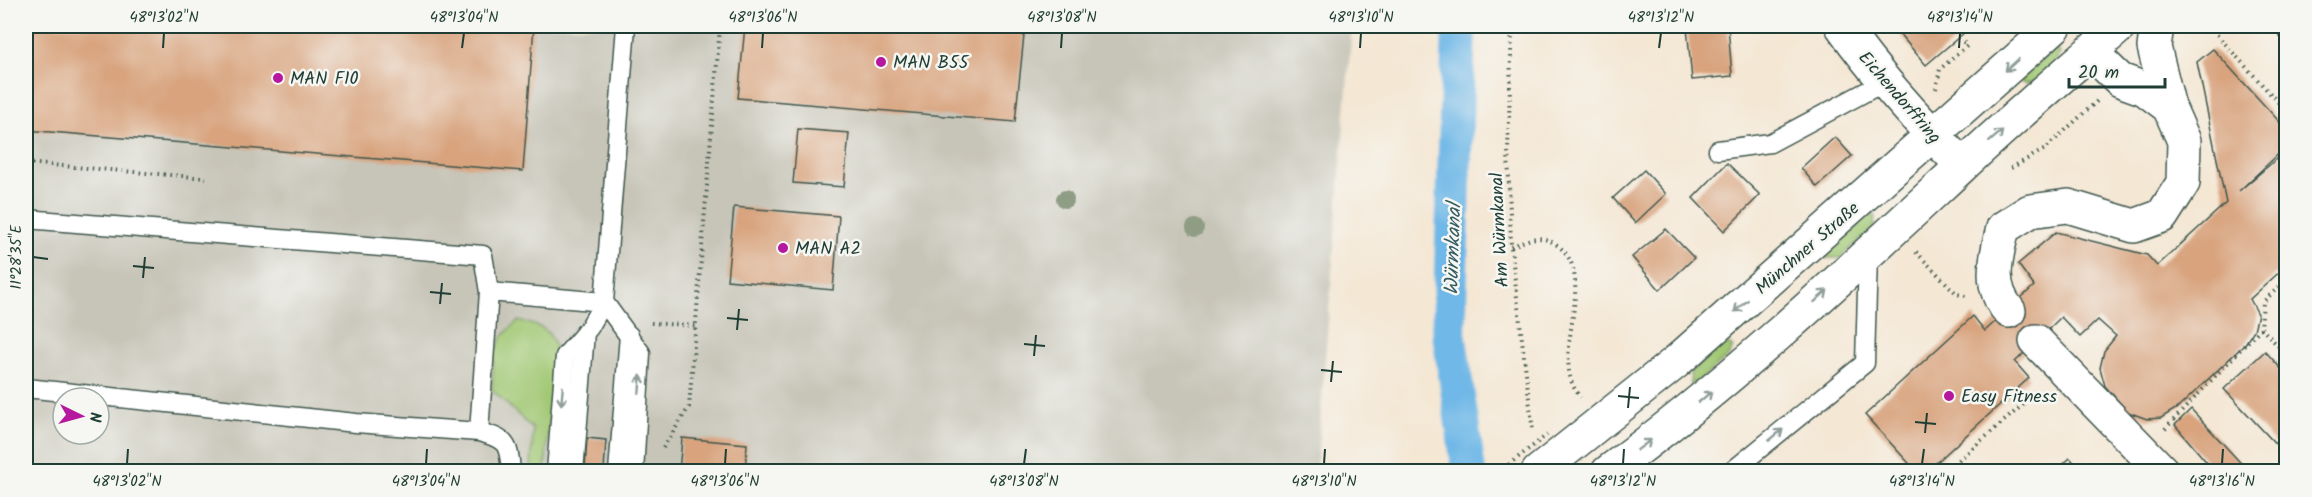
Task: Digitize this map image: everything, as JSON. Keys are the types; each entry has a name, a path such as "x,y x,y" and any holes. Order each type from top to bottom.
{"main road":[{"name":"Eichendorffring","path":"1842,26 1884,82 1962,165"},
{"name":"Münchner Straße","path":"1545,456 1676,362 2055,26"},
{"path":"2066,26 2120,80 2145,89 2169,107"},
{"path":"1608,471 1680,418 1868,255 1962,165 2120,26"},
{"path":"2004,305 1993,270 2003,228 2030,211 2068,206 2134,226 2162,216 2183,183 2184,141 2169,107 2154,47 2157,26"},
{"path":"2036,341 2154,461"}],"lane":[{"path":"556,471 565,356 585,332 604,302 626,26"},
{"path":"1718,150 1770,143 1884,82"},
{"path":"26,219 483,255 489,292 480,432"},
{"path":"1731,471 1865,363 1868,255"},
{"path":"489,292 604,302 642,353 634,471"},
{"path":"574,471 585,332"},
{"path":"618,471 628,335"},
{"path":"26,388 356,423 480,432 498,437 508,447 511,471"}],"path":[{"path":"664,445 688,407 720,26"},
{"name":"Am Würmkanal","path":"1512,26 1508,149 1510,247 1533,432"},
{"path":"2209,26 2286,111"},
{"path":"26,163 207,178"},
{"path":"1510,247 1528,239 1545,237 1563,249 1573,268 1575,294 1569,369 1574,390 1588,405"},
{"path":"1915,251 1957,294 2004,305"},
{"path":"2154,461 2261,328 2263,302 2286,280"},
{"path":"2261,328 2286,354"},
{"path":"1945,471 2063,371"},
{"path":"1499,471 1545,456"}],"shaded area":[{"path":"26,26 1352,26 1316,471 26,471"}],"green space":[{"path":"2056,48 2060,53 2045,75 2033,82 2021,82 2020,79"},
{"path":"1873,213 1875,214 1874,228 1840,258 1825,258 1825,254"},
{"path":"518,321 542,328 550,335 555,347 545,471 531,471 533,429 492,390 495,352 502,337"},
{"path":"1724,342 1733,347 1730,355 1694,385 1691,385 1690,373"}],"building":[{"name":"MAN F10","path":"26,26 534,26 523,171 26,130"},
{"name":"MAN B55","path":"745,26 1025,26 1015,122 738,98"},
{"path":"1728,26 1732,76 1692,80 1687,27"},
{"path":"1903,26 1972,26 1926,65 1897,31"},
{"path":"2271,26 2286,26 2286,43"},
{"path":"2213,49 2286,129 2286,147 2239,191 2286,151 2286,266 2250,299 2258,314 2254,330 2245,344 2179,407 2161,418 2147,419 2128,412 2105,386 2100,368 2104,351 2116,336 2098,320 2080,337 2061,317 2015,362 2029,378 1926,472 1917,472 1865,415 1973,316 1985,331 2034,286 2018,264 2056,232 2147,255 2157,266 2226,203 2197,62"},
{"path":"798,129 849,133 844,187 793,183"},
{"path":"1835,137 1852,156 1817,187 1801,168"},
{"path":"1727,163 1760,195 1724,231 1693,198"},
{"path":"1644,170 1666,194 1635,223 1613,198"},
{"name":"MAN A2","path":"734,207 839,216 833,290 727,280"},
{"path":"1666,229 1694,258 1660,290 1632,257"},
{"path":"2265,351 2286,374 2286,455 2224,389"},
{"path":"2191,409 2249,472 2215,472 2175,425"},
{"path":"587,438 606,440 604,470 585,469"},
{"path":"682,438 747,444 745,472 679,472"},
{"path":"2070,458 2083,472 2055,472"}],"waterway":[{"name":"Würmkanal","path":"1459,26 1449,333 1469,472"}],"place":[{"name":"MAN B55","path":"881,62"},
{"name":"MAN F10","path":"278,78"},
{"name":"MAN A2","path":"783,248"},
{"name":"Easy Fitness","path":"1949,396"}]}
